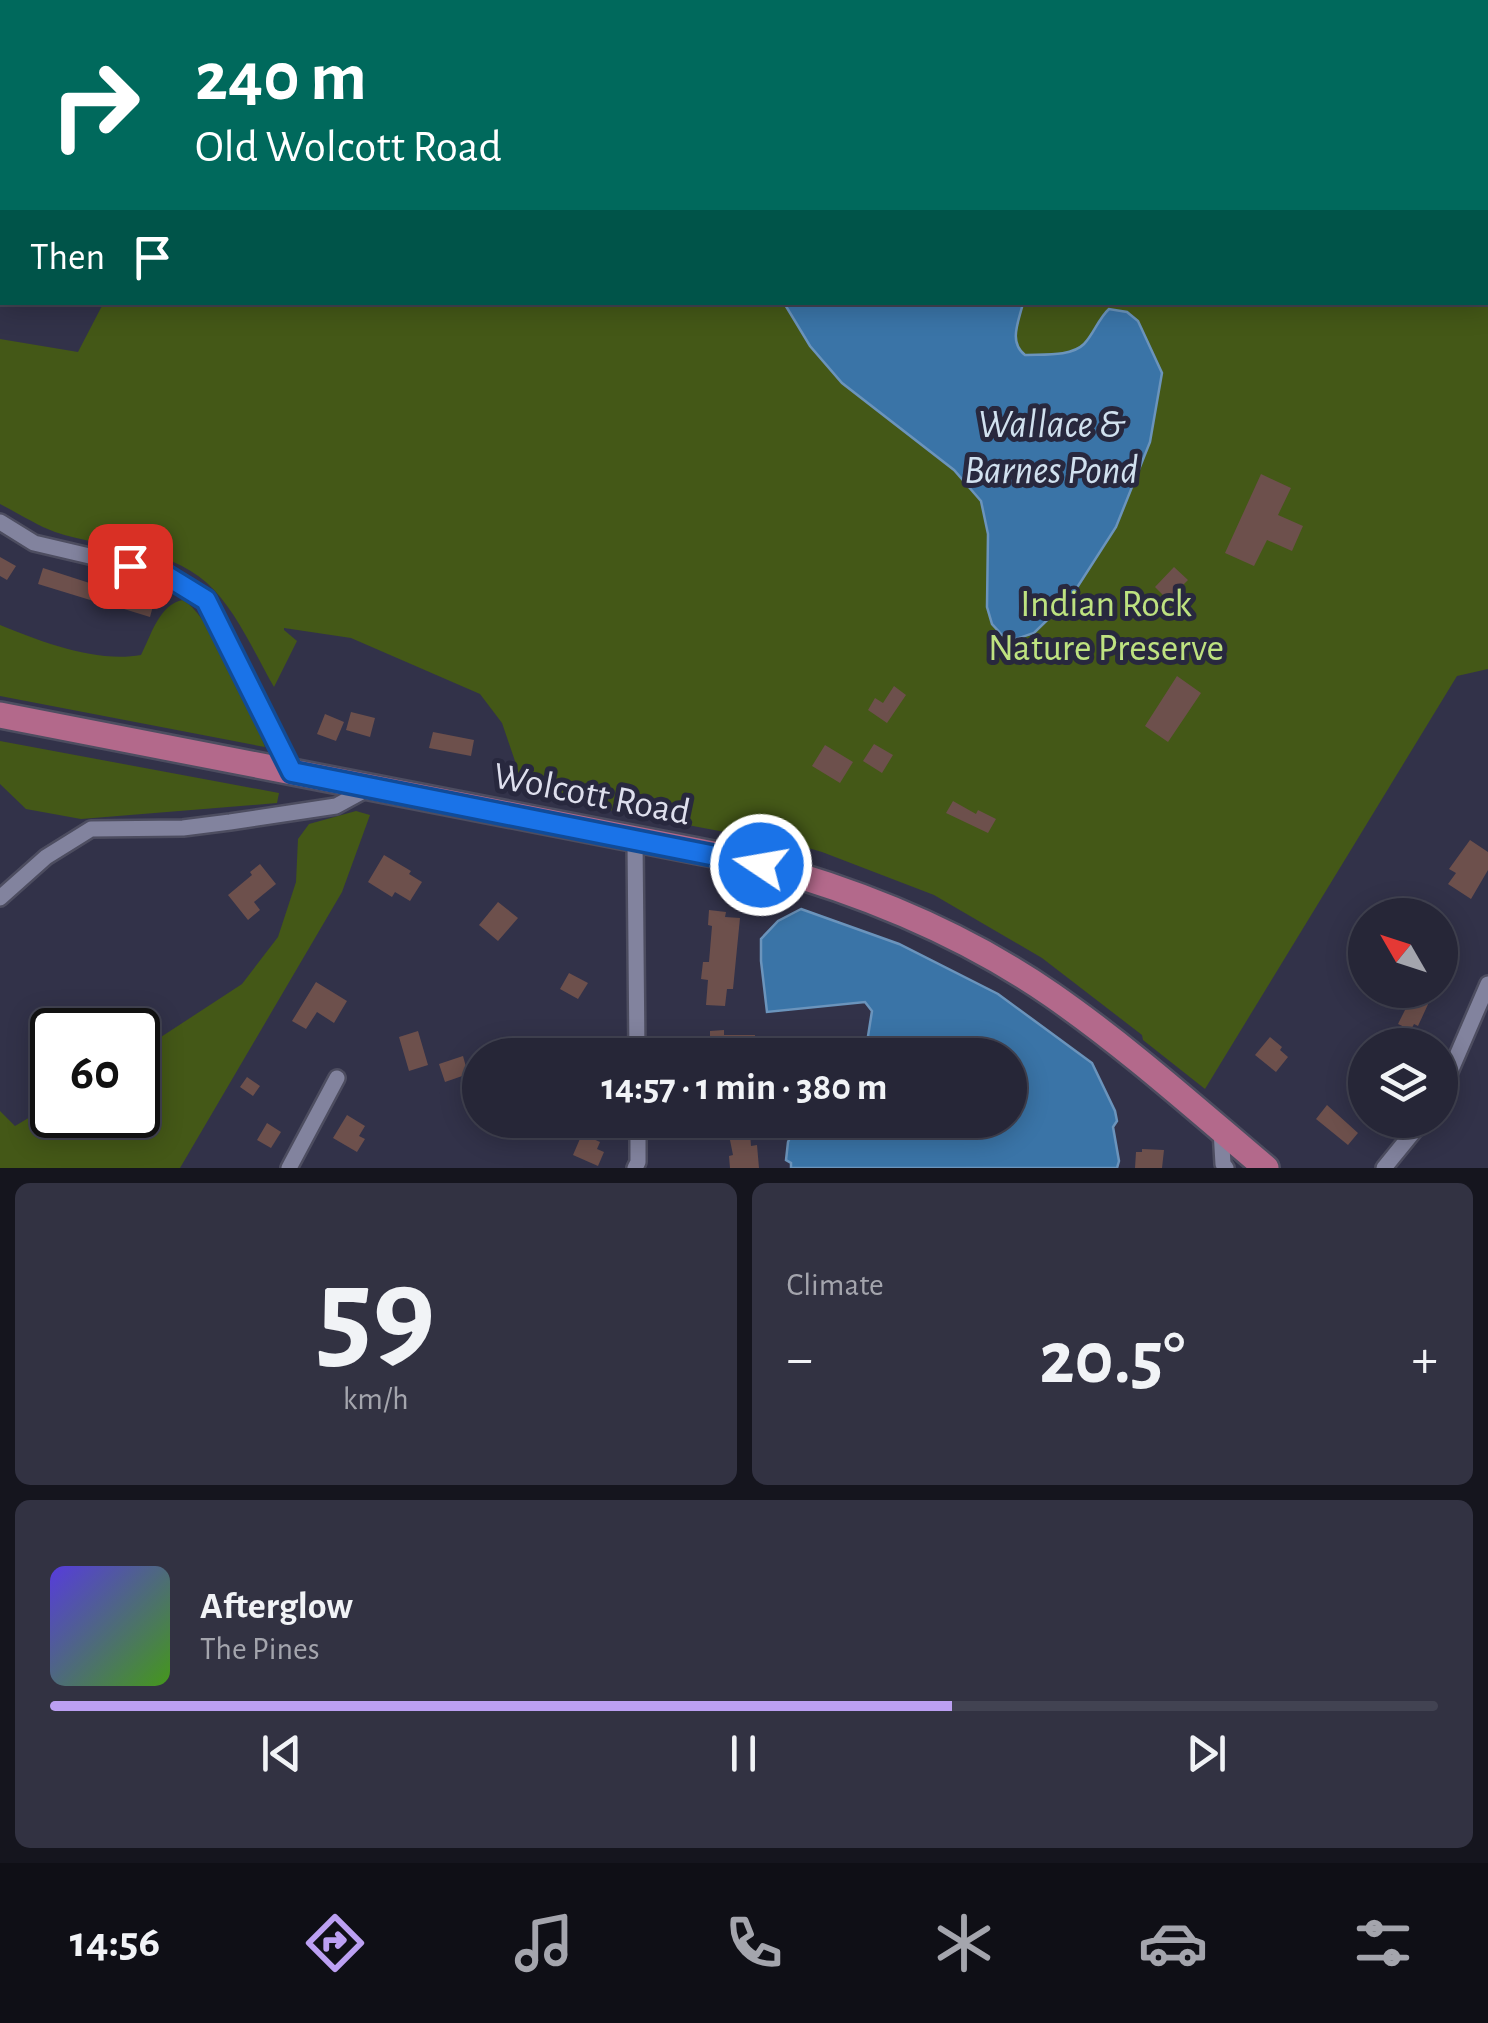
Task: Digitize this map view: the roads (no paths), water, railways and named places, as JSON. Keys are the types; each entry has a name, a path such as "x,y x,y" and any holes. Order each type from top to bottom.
{"main road":[{"name":"Wolcott Road","path":"0,716 739,859 873,902 947,935 1050,994 1266,1168"}],"street":[{"path":"0,522 34,542 162,573 206,600 292,772"},
{"path":"0,898 46,857 90,829 182,828 230,822 336,806 369,788"},
{"path":"635,841 637,1038"},
{"path":"1458,1053 1488,984"},
{"path":"289,1168 337,1078"},
{"path":"1221,1130 1222,1164 1226,1168"},
{"path":"638,1138 638,1166"},
{"path":"1384,1168 1408,1138"}],"water":[{"name":"Wallace & Barnes Pond","path":"785,305 1022,305 1016,338 1025,355 1056,354 1078,348 1109,309 1127,312 1138,321 1162,373 1150,442 1116,527 1071,597 1034,633 1016,639 1002,635 992,624 987,607 988,534 981,501 954,470 842,383 810,346"},
{"path":"801,909 899,944 998,994 1092,1063 1115,1111 1117,1168 791,1168 786,1160 790,1138 1027,1138 1027,1038 868,1038 872,1011 865,1002 767,1012 761,939 778,921"}],"park label":[{"name":"Indian Rock Nature Preserve","path":"1106,624"}]}
